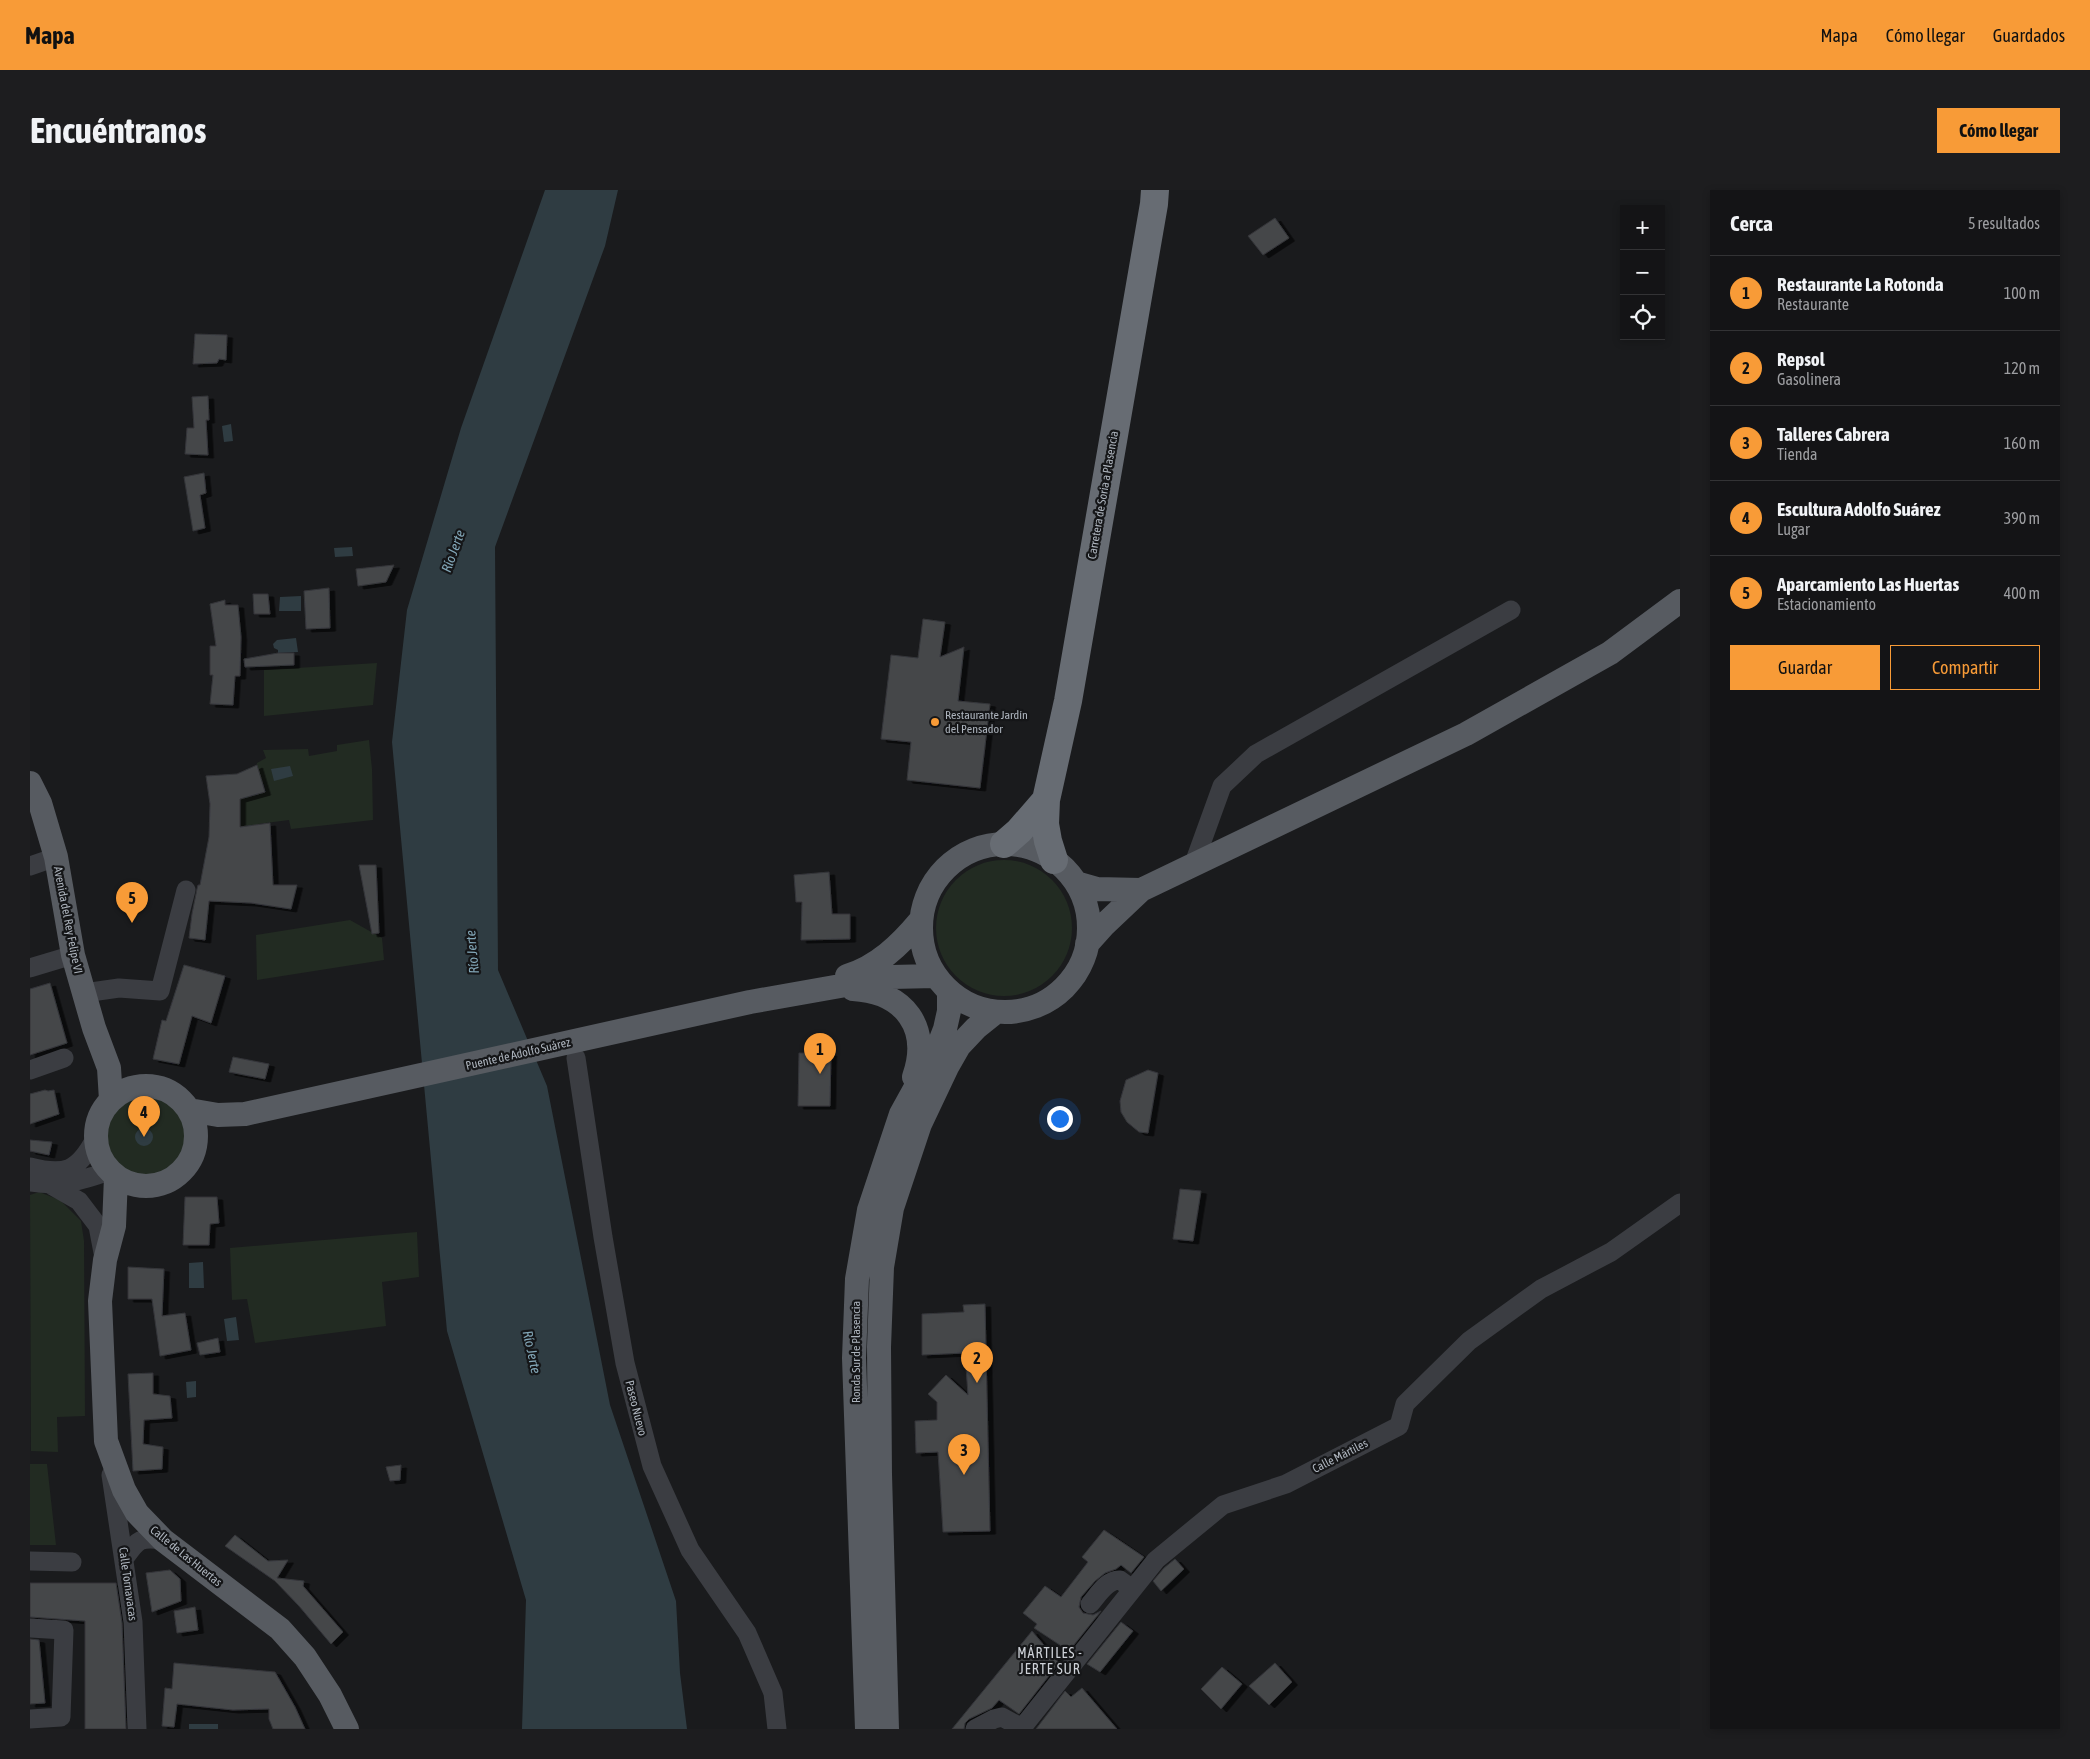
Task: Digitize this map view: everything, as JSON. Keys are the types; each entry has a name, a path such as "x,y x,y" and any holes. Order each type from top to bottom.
{"highway":[{"name":"Carretera de Soria a Plasencia","path":"1054,860 1048,841 1046,800 1069,692 1155,190"},
{"path":"1004,844 1024,826 1046,800"}],"main road":[{"path":"1087,944 1104,925 1142,890 1466,734 1610,653 1680,601"},
{"name":"Avenida del Rey Felipe VI","path":"30,783 40,803 56,858 73,954 94,1028 106,1057"},
{"name":"Ronda Sur de Plasencia","path":"867,1729 854,1358 857,1279 869,1210 901,1114 938,1047 949,1011 942,984 923,950 920,921 926,897 939,875 957,858 979,848 1004,844 1030,848 1054,860 1076,883 1084,900 1088,918 1087,944 1082,961 1062,990 1032,1008 1014,1012 996,1012 971,1006 942,984"},
{"path":"1076,883 1098,889 1142,890"},
{"path":"790,994 857,973 884,957 903,942 920,921"},
{"path":"790,994 891,977 942,984"},
{"path":"829,988 859,990 888,996 902,1006 916,1028 919,1041 918,1064 901,1114"},
{"name":"Puente de Adolfo Suárez","path":"248,1114 790,994"},
{"name":"Ronda Sur de Plasencia","path":"887,1729 880,1484 879,1347 882,1267 892,1208 920,1124 959,1046 976,1028 996,1012"},
{"path":"106,1057 121,1075 138,1086"},
{"path":"106,1057 109,1068 110,1100"},
{"path":"138,1086 153,1086 167,1090 180,1098 194,1121 195,1145 191,1158 183,1170 165,1182 145,1186 130,1184 113,1174 102,1162 95,1139 96,1125 102,1111 110,1100 123,1090 138,1086"},
{"path":"189,1110 218,1115 248,1114"},
{"path":"195,1145 215,1128 248,1114"},
{"path":"113,1174 114,1226"},
{"path":"114,1226 132,1196 145,1186"},
{"name":"Calle de Las Huertas","path":"114,1226 105,1260 100,1301 106,1441 124,1490 137,1513 163,1540 280,1629 305,1657 330,1695 347,1729"},
{"path":"886,1701 891,1729"}],"street":[{"path":"1193,866 1222,786 1256,754 1511,610"},
{"path":"30,866 56,858"},
{"path":"84,993 119,988 160,991 186,890"},
{"path":"30,968 73,954"},
{"path":"30,1070 64,1058"},
{"name":"Paseo Nuevo","path":"576,1058 603,1237 625,1363 652,1466 690,1550 747,1633 773,1693 777,1729"},
{"path":"30,1167 45,1171 68,1171 86,1155 95,1139"},
{"path":"30,1182 51,1185 113,1174"},
{"path":"51,1185 80,1202 98,1226 105,1260"},
{"name":"Calle Mártiles","path":"1021,1729 1156,1560 1223,1506 1286,1484 1398,1426 1406,1404 1468,1341 1541,1289 1611,1252 1680,1203"},
{"name":"Calle Tornavacas","path":"106,1441 134,1622 138,1729"},
{"path":"124,1559 136,1543 146,1538 163,1540"},
{"path":"30,1561 72,1562"},
{"path":"1090,1604 1113,1580 1120,1580 1132,1589"},
{"path":"30,1628 64,1630 61,1717 30,1719"},
{"path":"975,1729 1002,1717 1021,1729"}],"shaded area":[{"path":"377,663 373,705 264,716 264,670"},
{"path":"369,740 372,769 373,820 291,829 289,820 258,824 240,836 240,799 265,792 257,765 257,763 266,758 263,750 308,749 309,756 337,751 337,745"},
{"path":"1004,860 1030,865 1042,871 1052,880 1061,890 1067,902 1072,928 1067,954 1061,966 1052,976 1042,985 1030,991 1004,996 978,991 966,985 956,976 947,966 941,954 936,928 941,902 947,890 956,880 966,871 978,865"},
{"path":"350,920 382,938 384,960 257,980 256,935"},
{"path":"145,1095 161,1098 174,1107 183,1120 186,1136 183,1152 174,1165 161,1174 145,1177 129,1174 116,1165 107,1152 104,1136 107,1120 116,1107 129,1098"},
{"path":"39,1192 60,1200 81,1221 84,1241 85,1416 57,1417 58,1452 31,1451 30,1195"},
{"path":"417,1232 419,1277 382,1282 386,1326 255,1343 247,1299 232,1300 230,1248"},
{"path":"30,1464 47,1464 56,1545 30,1545"}],"water":[{"name":"Río Jerte","path":"545,190 618,190 605,246 495,547 498,970 547,1086 610,1405 676,1601 680,1673 687,1729 522,1729 526,1600 447,1331 392,742 407,610 461,428"},
{"path":"231,424 233,441 224,442 222,426"},
{"path":"352,547 353,556 335,557 334,548"},
{"path":"301,596 301,611 279,611 280,597"},
{"path":"296,638 298,652 278,653 278,650 274,648 273,644 277,640"},
{"path":"290,766 293,776 274,781 271,769"},
{"path":"144,1128 150,1131 153,1137 150,1143 144,1146 138,1143 135,1137 138,1131"},
{"path":"203,1262 204,1288 189,1288 189,1263"},
{"path":"236,1317 239,1340 227,1341 224,1319"},
{"path":"196,1381 196,1397 187,1398 186,1382"},
{"path":"189,1724 218,1724 218,1729 189,1729"}],"building":[{"path":"1275,218 1289,238 1263,255 1248,236"},
{"path":"195,334 227,335 226,360 219,359 217,363 193,364"},
{"path":"208,396 209,420 206,420 208,455 185,454 187,428 194,428 192,397"},
{"path":"204,473 206,493 200,495 205,528 193,531 184,477"},
{"path":"394,565 386,582 358,586 356,569"},
{"path":"329,588 330,628 306,629 304,591"},
{"path":"253,594 268,594 270,614 254,614"},
{"path":"225,600 225,605 238,605 241,637 240,676 235,676 233,705 210,704 213,675 210,675 210,646 216,646 210,604"},
{"name":"Restaurante Jardín del Pensador","path":"923,619 945,622 940,657 964,647 958,701 990,704 980,788 907,780 911,742 881,739 891,655 918,658"},
{"path":"278,653 294,653 294,665 245,667 244,659"},
{"path":"257,765 265,792 240,799 240,827 270,823 273,885 297,885 291,909 251,903 209,901 205,940 189,938 192,914 198,885 200,885 209,837 210,804 206,776 237,774"},
{"path":"359,865 376,865 379,933 372,934"},
{"path":"829,872 832,914 850,914 850,939 801,940 802,902 796,902 794,875"},
{"path":"184,965 225,976 211,1023 192,1016 179,1064 153,1059 162,1020 166,1021"},
{"path":"50,983 67,1043 30,1055 30,989"},
{"path":"799,1053 831,1053 830,1106 798,1106"},
{"path":"233,1057 269,1064 265,1079 229,1072"},
{"path":"1148,1070 1158,1073 1148,1133 1139,1132 1127,1122 1121,1112 1120,1101 1126,1080"},
{"path":"54,1090 59,1114 30,1124 30,1094"},
{"path":"30,1140 52,1142 49,1155 30,1151"},
{"path":"1180,1189 1201,1191 1193,1241 1173,1239"},
{"path":"185,1197 217,1197 219,1223 210,1224 209,1245 183,1245"},
{"path":"128,1267 164,1269 162,1316 185,1313 191,1350 160,1356 152,1299 128,1299"},
{"path":"985,1304 990,1531 943,1532 938,1452 916,1453 915,1421 937,1420 937,1402 928,1394 946,1375 968,1395 965,1353 922,1355 922,1314 964,1312 963,1305"},
{"path":"218,1338 220,1352 200,1355 197,1343"},
{"path":"153,1373 153,1394 170,1396 172,1418 144,1420 143,1444 163,1447 162,1469 133,1471 128,1374"},
{"path":"401,1465 400,1480 390,1481 386,1467"},
{"path":"1104,1530 1144,1557 1131,1573 1121,1565 1105,1573 1081,1597 1079,1607 1083,1613 1093,1615 1101,1611 1069,1651 1034,1628 1037,1624 1023,1613 1045,1586 1061,1597 1088,1562 1082,1557"},
{"path":"235,1535 268,1561 288,1560 277,1578 304,1581 303,1586 343,1632 331,1644 275,1581 225,1546"},
{"path":"1175,1559 1184,1569 1161,1591 1153,1581"},
{"path":"170,1570 180,1579 181,1601 152,1612 146,1573"},
{"path":"30,1583 116,1583 122,1623 126,1729 85,1729 85,1621 30,1617"},
{"path":"195,1607 198,1630 177,1633 174,1611"},
{"path":"1121,1622 1133,1631 1100,1672 1087,1664"},
{"path":"1032,1631 1059,1663 1019,1714 999,1700 992,1708 969,1719 965,1723 964,1729 952,1729"},
{"path":"30,1639 39,1640 45,1703 30,1704"},
{"path":"174,1663 275,1672 305,1729 273,1729 269,1719 269,1709 233,1710 177,1704 174,1727 162,1726 165,1688 172,1689"},
{"path":"1275,1663 1292,1682 1269,1705 1249,1686"},
{"path":"1222,1667 1242,1684 1221,1709 1201,1689"},
{"path":"1082,1688 1117,1729 1036,1729 1065,1691 1071,1697"}],"place":[{"name":"Restaurante Jardín del Pensador","path":"935,722"},
{"name":"Aparcamiento Las Huertas","path":"132,923"},
{"name":"Restaurante La Rotonda","path":"820,1074"},
{"name":"Escultura Adolfo Suárez","path":"144,1137"},
{"name":"Repsol","path":"977,1383"},
{"name":"Talleres Cabrera","path":"964,1475"}],"district":[{"name":"MÁRTILES - JERTE SUR","path":"1050,1662"}]}
